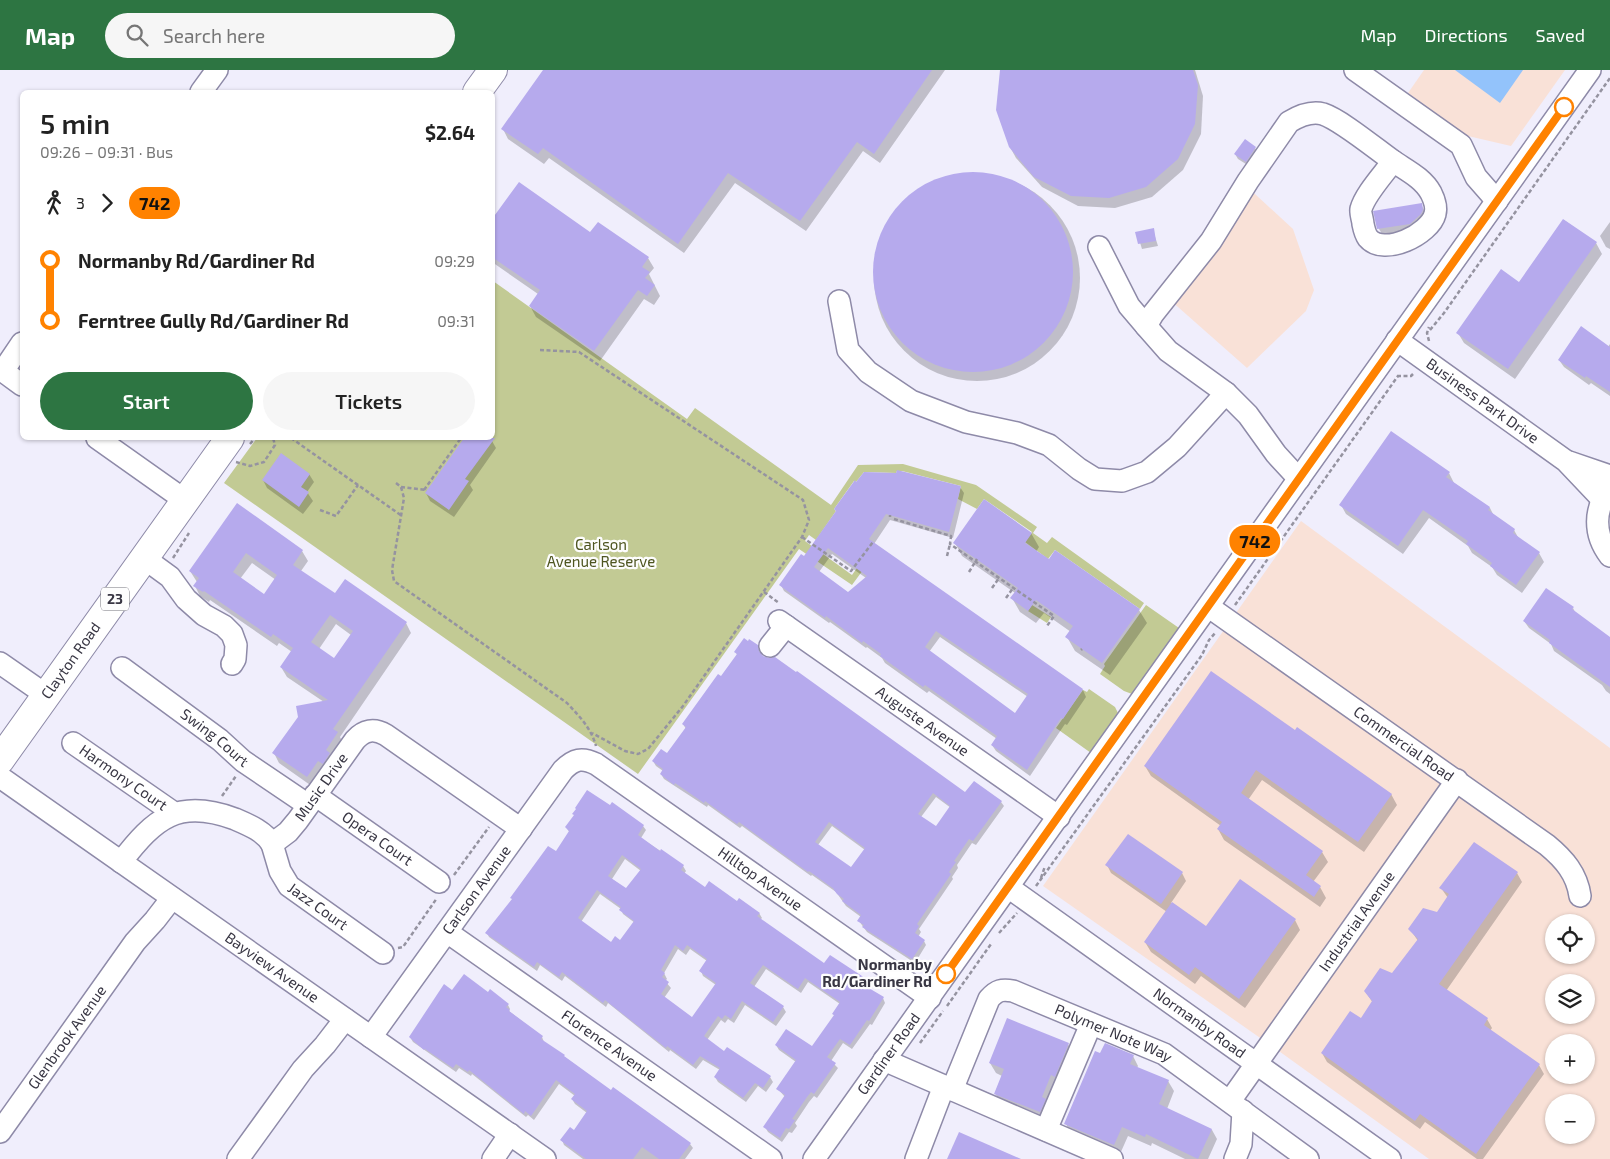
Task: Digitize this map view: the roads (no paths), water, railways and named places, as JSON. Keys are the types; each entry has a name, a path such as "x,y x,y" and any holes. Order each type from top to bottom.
{"main road":[{"path":"478,90 493,70"},
{"name":"Clayton Road","path":"0,760 225,444"}],"street":[{"path":"202,90 217,70"},
{"path":"1355,70 1460,145 1476,177 1497,201"},
{"name":"Gardiner Road","path":"814,1159 1590,70"},
{"path":"1146,326 1153,314 1211,241 1248,181 1289,122 1310,114 1322,114 1335,120 1393,161"},
{"path":"1099,247 1129,306 1146,326 1168,351 1226,393 1248,414 1276,454 1299,478"},
{"path":"839,301 848,350 868,372 910,401 966,422 1017,433 1049,445 1094,479 1122,481 1147,472 1177,446 1226,393"},
{"name":"Business Park Drive","path":"1397,340 1606,493 1598,514 1598,531 1610,556"},
{"path":"20,346 2,370 20,383"},
{"path":"100,440 186,501"},
{"name":"Business Park Drive","path":"1566,462 1610,476"},
{"path":"144,558 170,577 186,599 204,615 228,630 236,645 235,659 232,664"},
{"name":"Commercial Road","path":"1209,607 1457,780 1557,853 1575,877 1580,896"},
{"name":"Auguste Avenue","path":"770,646 783,623 1059,817"},
{"path":"0,663 46,695"},
{"name":"Swing Court","path":"122,668 220,740 245,762 312,800"},
{"name":"Music Drive","path":"272,844 288,832 359,735 369,731 386,735 521,829"},
{"name":"Harmony Court","path":"73,743 174,813"},
{"name":"Carlson Avenue","path":"371,1037 563,770 578,759 591,761"},
{"name":"Hilltop Avenue","path":"591,761 930,998"},
{"name":"Bayview Avenue","path":"0,777 545,1159"},
{"name":"Industrial Avenue","path":"1237,1106 1257,1062 1457,780"},
{"name":"Opera Court","path":"312,800 439,882"},
{"path":"121,862 144,833 154,824 174,813 189,811 208,812 247,824 266,836 272,844"},
{"name":"Jazz Court","path":"272,844 280,871 289,886 383,953"},
{"name":"Normanby Road","path":"1008,886 1257,1062 1390,1159"},
{"name":"Glenbrook Avenue","path":"0,1132 135,942 148,916 169,895"},
{"name":"Florence Avenue","path":"447,932 771,1159"},
{"name":"Polymer Note Way","path":"948,1088 989,999 995,992 1003,990 1013,991 1164,1054 1308,1159"},
{"path":"238,1159 303,1069 317,1040 341,1016"},
{"path":"1046,1130 1091,1024"},
{"path":"884,1060 1112,1159"},
{"path":"916,1159 948,1088"},
{"path":"1235,1159 1241,1144 1237,1106"},
{"path":"493,1159 514,1137"},
{"path":"503,1159 514,1137"}],"water":[{"path":"1455,70 1523,70 1500,103"}],"place":[{"name":"Normanby Rd/Gardiner Rd","path":"946,974"}],"park label":[{"name":"Carlson Avenue Reserve","path":"601,554"}]}
